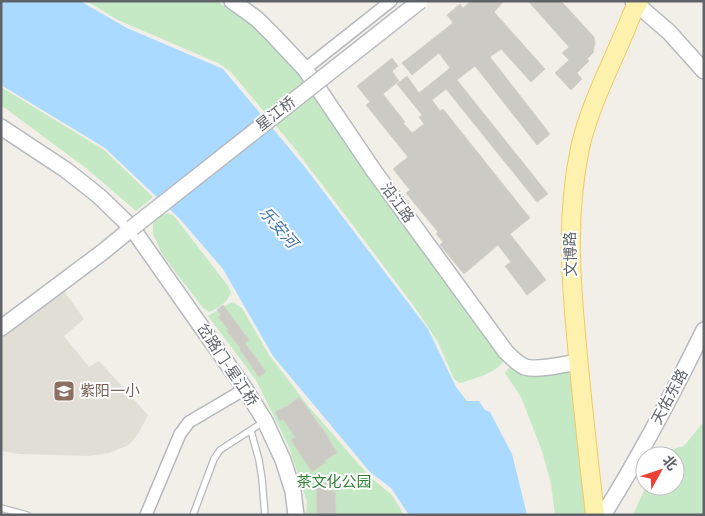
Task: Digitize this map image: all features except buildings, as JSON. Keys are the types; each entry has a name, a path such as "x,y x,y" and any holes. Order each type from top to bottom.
{"main road":[{"name":"文博路","path":"595,515 578,362 570,257 570,226 580,148 589,116 632,14 640,2"}],"street":[{"name":"沿江路","path":"232,1 257,20 305,69 374,171 506,352 520,364 534,368 578,362"},
{"path":"305,69 391,1"},
{"name":"星江桥","path":"1,328 104,251 420,1"},
{"path":"640,2 704,71"},
{"name":"岔路门-星江桥","path":"1,127 99,196 132,228 246,389 265,421 283,460 293,490 296,515"},
{"name":"天佑东路","path":"603,515 631,470 704,330"},
{"path":"146,515 180,434 189,422 246,389"}],"lane":[{"path":"193,515 214,459 220,450 265,421"},
{"path":"251,431 259,460 265,515"},
{"path":"1,508 27,515"}],"shaded area":[{"name":"紫阳一小","path":"64,291 84,319 64,336 89,367 99,361 148,415 138,434 129,445 109,453 88,456 20,454 1,451 1,339"}],"green space":[{"path":"87,1 217,1 252,26 298,73 316,97 504,360 501,364 491,372 471,380 459,383 454,379 438,342 411,302 292,145 231,72 218,63 118,20"},
{"path":"1,87 104,150 153,197 136,211 86,168 1,105"},
{"path":"168,213 174,216 228,286 231,292 230,296 220,307 209,312 203,308 162,254 153,234 153,223 160,216"},
{"name":"茶文化公园","path":"232,302 242,308 269,355 309,407 370,477 392,495 404,515 306,515 307,502 289,447 256,380 208,316"},
{"path":"509,368 524,376 559,369 569,373 573,384 589,515 555,515 551,484 542,451 521,397 505,373"},
{"path":"704,421 704,515 633,515 642,496 685,496 684,446"}],"water":[{"name":"乐安河","path":"1,1 80,1 127,28 223,69 304,166 428,329 456,387 467,401 479,401 485,410 490,412 512,454 527,515 409,515 391,488 370,472 273,356 223,269 179,218 105,148 1,85"}],"place":[{"name":"紫阳一小","path":"64,391"}]}
